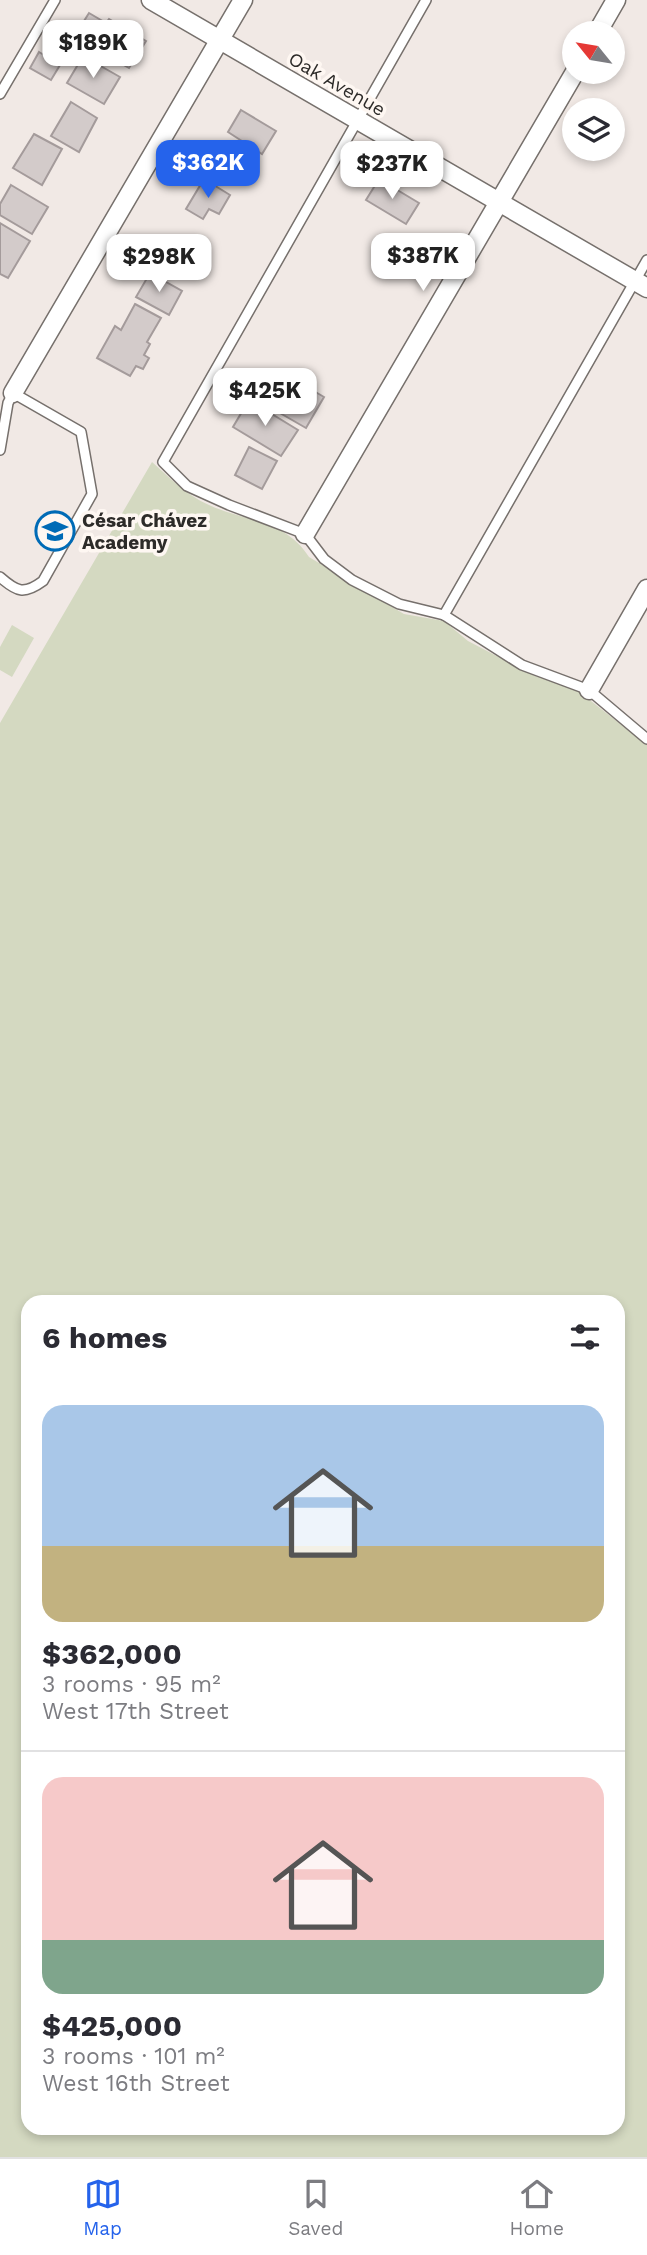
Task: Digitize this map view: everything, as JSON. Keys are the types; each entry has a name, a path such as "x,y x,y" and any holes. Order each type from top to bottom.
{"street":[{"name":"Oak Avenue","path":"151,0 641,284"},
{"path":"13,393 243,0"},
{"path":"604,21 616,0"},
{"path":"305,534 568,84"},
{"path":"589,690 647,589"}],"lane":[{"path":"0,94 55,0"},
{"path":"426,0 163,462 187,486 305,534 324,559 352,580 399,604 444,615 522,665 589,690 647,738"},
{"path":"444,615 641,284 647,260"},
{"path":"0,450 8,403 13,393 81,432 92,494 43,581 30,591 20,591 0,577"}],"green space":[{"path":"152,462 179,486 209,505 277,528 288,535 309,557 404,614 444,621 468,641 535,676 577,690 647,745 647,2157 0,2157 0,723"},
{"path":"12,625 34,638 12,677 0,670 0,647"}],"building":[{"path":"89,13 106,23 109,19 146,41 129,68 74,37"},
{"path":"39,52 60,65 51,80 30,68"},
{"path":"83,56 120,77 104,104 67,83"},
{"path":"71,102 97,118 79,152 51,136"},
{"path":"241,110 276,131 262,154 228,132"},
{"path":"34,134 62,149 42,185 13,168"},
{"path":"204,179 230,195 219,214 209,209 203,219 186,209"},
{"path":"379,179 419,203 406,224 366,200"},
{"path":"11,185 48,207 32,234 0,215 0,204"},
{"path":"0,223 30,241 8,278 0,274"},
{"path":"150,273 182,291 169,315 136,297"},
{"path":"135,304 161,318 147,342 150,344 144,355 149,358 143,369 136,366 130,376 97,358 115,326 121,330"},
{"path":"285,374 324,397 306,428 266,405"},
{"path":"249,400 298,430 281,456 233,427"},
{"path":"249,447 277,461 262,489 235,475"}],"place":[{"name":"César Chávez Academy","path":"55,531"}]}
